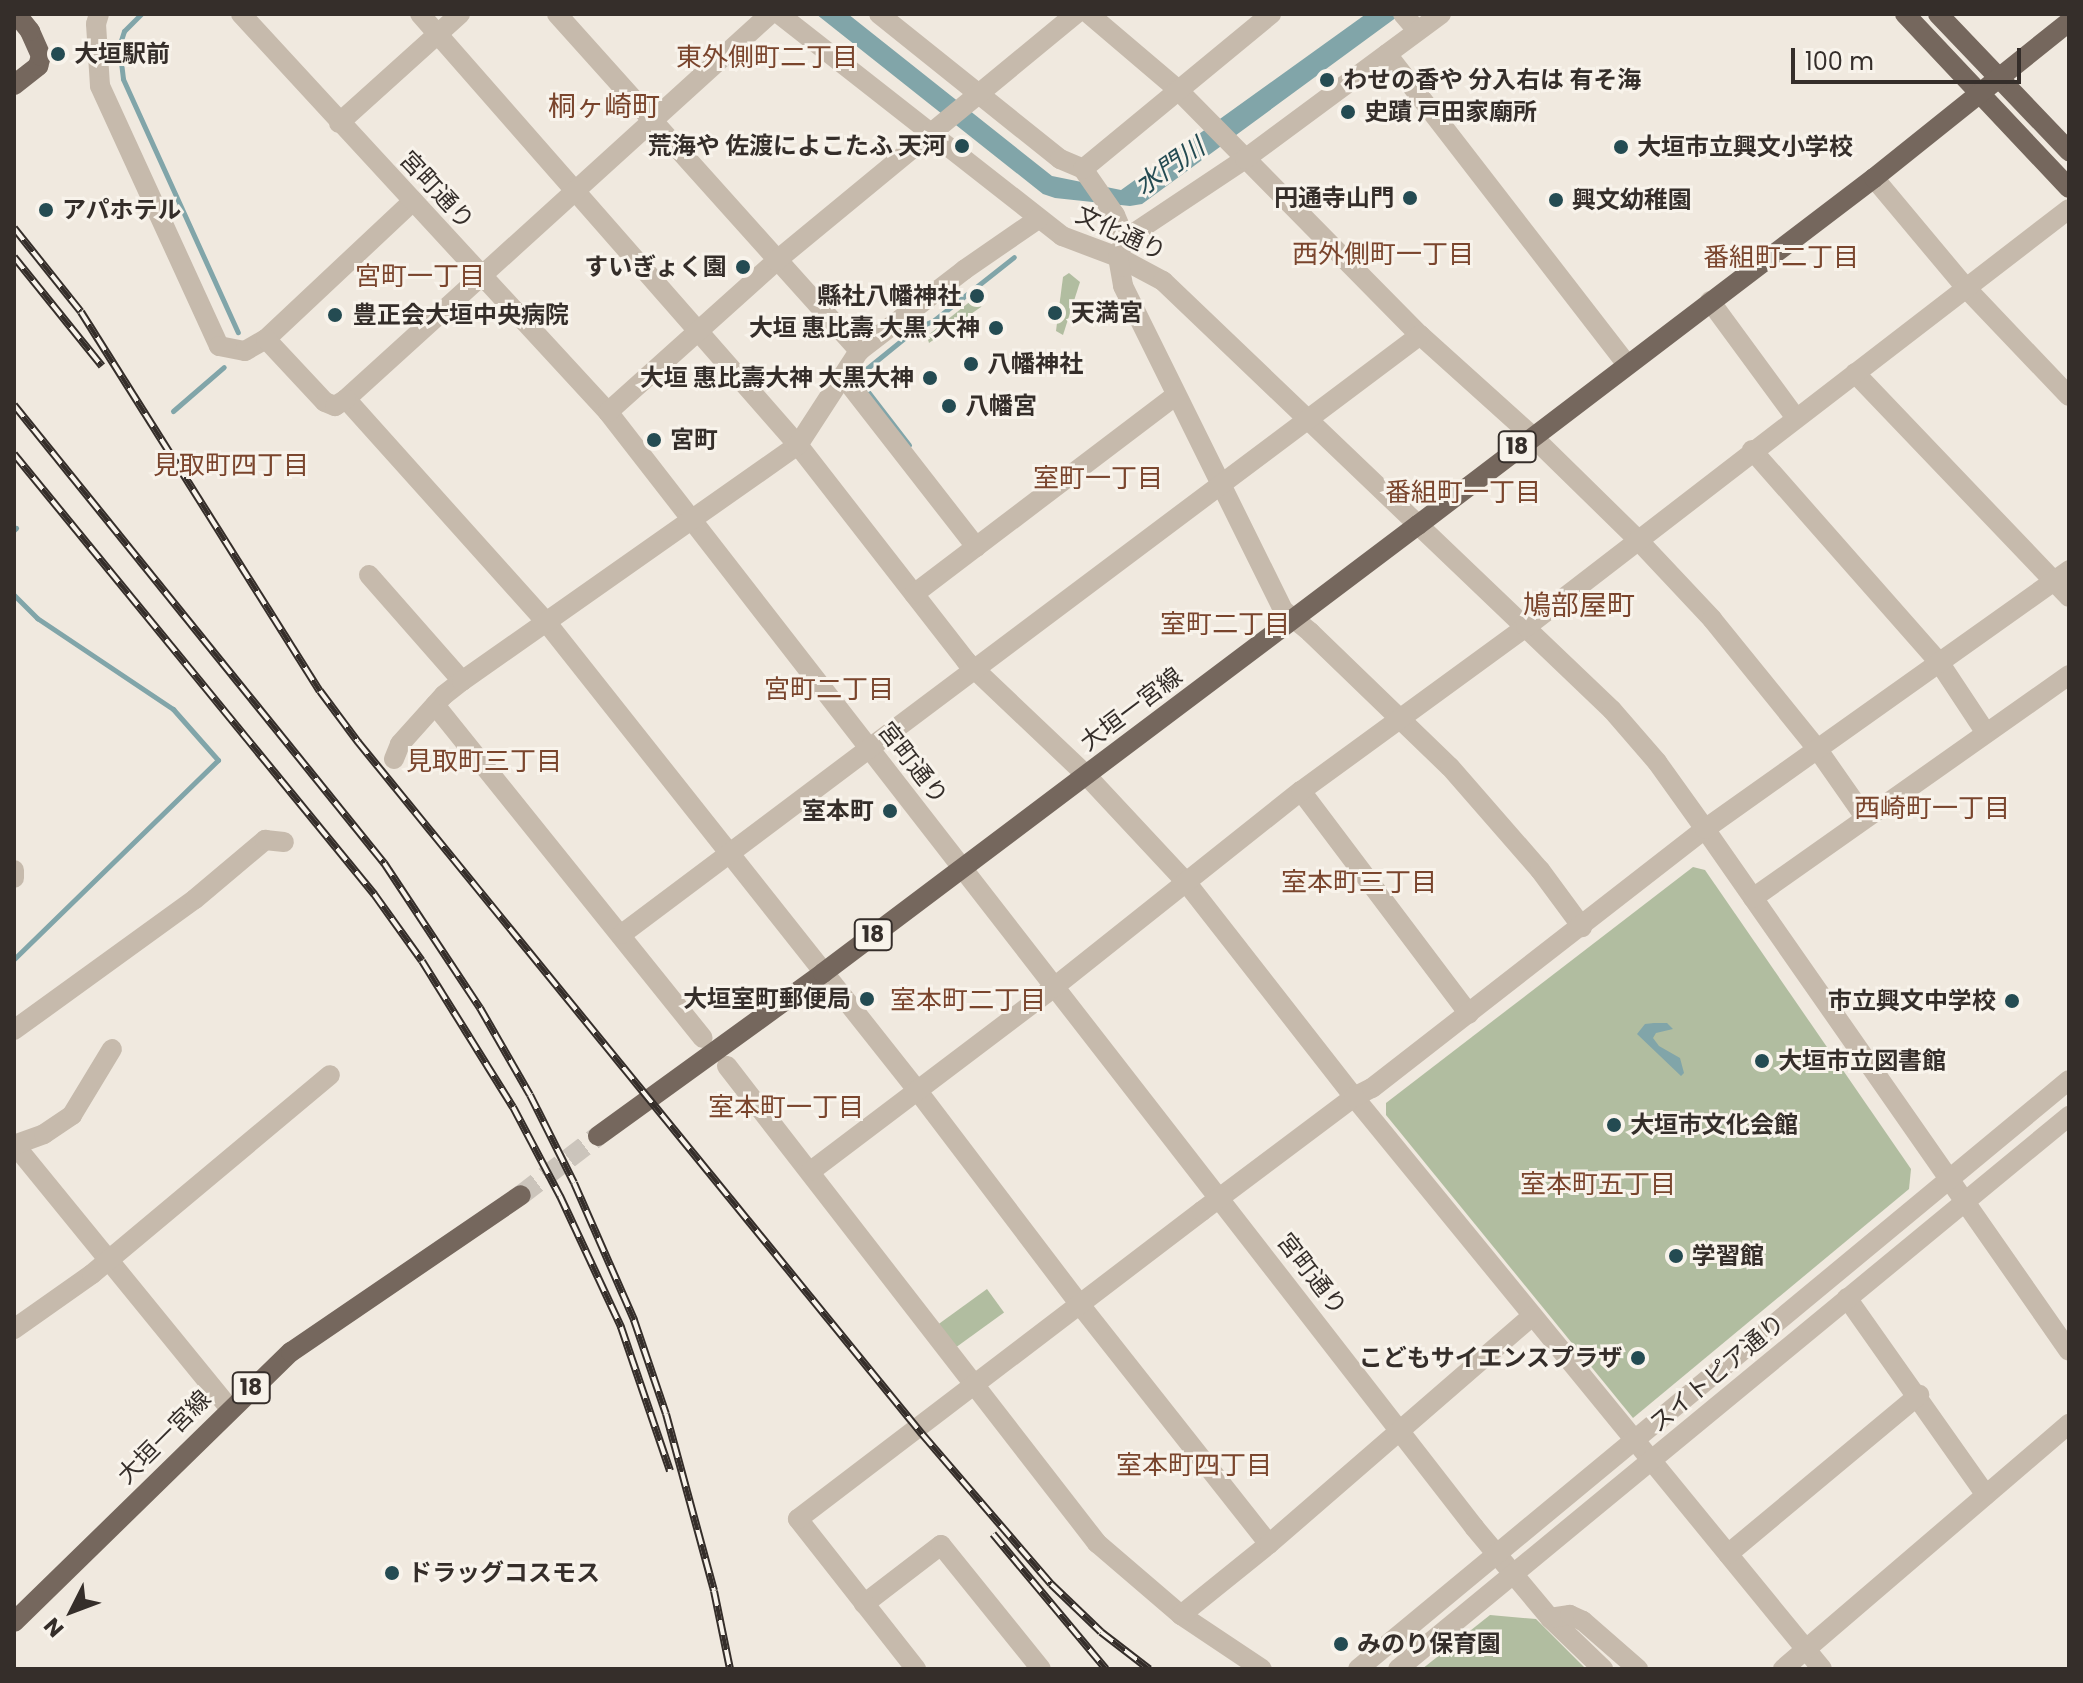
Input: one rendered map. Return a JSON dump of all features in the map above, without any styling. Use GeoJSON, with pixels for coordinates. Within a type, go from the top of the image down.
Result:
{"type":"FeatureCollection","features":[{"type":"Feature","properties":{"kind":"main road"},"geometry":{"type":"LineString","coordinates":[[14,85],[38,66],[41,56],[30,31],[16,14]]}},
{"type":"Feature","properties":{"kind":"main road"},"geometry":{"type":"LineString","coordinates":[[1905,14],[2069,188]]}},
{"type":"Feature","properties":{"kind":"main road"},"geometry":{"type":"LineString","coordinates":[[1938,14],[2069,151]]}},
{"type":"Feature","properties":{"kind":"main road","name":"大垣一宮線"},"geometry":{"type":"LineString","coordinates":[[598,1136],[1087,776],[1874,178],[2069,22]]}},
{"type":"Feature","properties":{"kind":"main road","name":"大垣一宮線"},"geometry":{"type":"LineString","coordinates":[[14,1622],[229,1408],[291,1352],[521,1195]]}},
{"type":"Feature","properties":{"kind":"street"},"geometry":{"type":"LineString","coordinates":[[99,14],[96,24],[100,86],[219,346],[245,351],[266,339],[413,201]]}},
{"type":"Feature","properties":{"kind":"street","name":"宮町通り"},"geometry":{"type":"LineString","coordinates":[[241,14],[608,412],[1511,1573],[1550,1618],[1603,1669]]}},
{"type":"Feature","properties":{"kind":"street"},"geometry":{"type":"LineString","coordinates":[[420,14],[798,445],[975,670],[1087,776],[1186,882],[1354,1097],[1822,1669]]}},
{"type":"Feature","properties":{"kind":"street"},"geometry":{"type":"LineString","coordinates":[[339,123],[460,14]]}},
{"type":"Feature","properties":{"kind":"street"},"geometry":{"type":"LineString","coordinates":[[557,14],[859,351]]}},
{"type":"Feature","properties":{"kind":"street"},"geometry":{"type":"LineString","coordinates":[[266,339],[325,402],[335,406],[346,399],[770,14]]}},
{"type":"Feature","properties":{"kind":"street","name":"文化通り"},"geometry":{"type":"LineString","coordinates":[[779,14],[936,127],[1038,219],[1062,236],[1121,248],[1163,281],[1612,710],[1657,762],[1705,829],[2069,1351]]}},
{"type":"Feature","properties":{"kind":"street"},"geometry":{"type":"LineString","coordinates":[[879,14],[972,97],[1086,174],[1115,215],[1123,286],[1283,610],[1450,767],[1540,870],[1582,927]]}},
{"type":"Feature","properties":{"kind":"street"},"geometry":{"type":"LineString","coordinates":[[608,412],[776,261],[1076,14]]}},
{"type":"Feature","properties":{"kind":"street"},"geometry":{"type":"LineString","coordinates":[[1089,14],[1177,89],[1420,335],[1532,436],[1637,539],[1712,619],[1818,750],[1865,817]]}},
{"type":"Feature","properties":{"kind":"street"},"geometry":{"type":"LineString","coordinates":[[1086,174],[1177,89],[1271,14]]}},
{"type":"Feature","properties":{"kind":"street"},"geometry":{"type":"LineString","coordinates":[[1121,248],[1238,152],[1387,54],[1409,20],[1441,14]]}},
{"type":"Feature","properties":{"kind":"street"},"geometry":{"type":"LineString","coordinates":[[1387,54],[1627,364]]}},
{"type":"Feature","properties":{"kind":"street"},"geometry":{"type":"LineString","coordinates":[[1874,178],[1966,288],[2069,396]]}},
{"type":"Feature","properties":{"kind":"street"},"geometry":{"type":"LineString","coordinates":[[811,1171],[1053,988],[1301,791],[1526,627],[2069,209]]}},
{"type":"Feature","properties":{"kind":"street"},"geometry":{"type":"LineString","coordinates":[[394,759],[400,744],[435,705],[462,681],[798,445],[859,351],[964,270],[1038,219]]}},
{"type":"Feature","properties":{"kind":"street"},"geometry":{"type":"LineString","coordinates":[[1710,301],[1796,418]]}},
{"type":"Feature","properties":{"kind":"street"},"geometry":{"type":"LineString","coordinates":[[622,934],[1420,335]]}},
{"type":"Feature","properties":{"kind":"street"},"geometry":{"type":"LineString","coordinates":[[1855,373],[2062,575],[2069,597]]}},
{"type":"Feature","properties":{"kind":"street"},"geometry":{"type":"LineString","coordinates":[[843,376],[976,547]]}},
{"type":"Feature","properties":{"kind":"street"},"geometry":{"type":"LineString","coordinates":[[914,594],[1175,396]]}},
{"type":"Feature","properties":{"kind":"street"},"geometry":{"type":"LineString","coordinates":[[346,399],[547,623],[917,1090],[1081,1306],[1269,1544]]}},
{"type":"Feature","properties":{"kind":"street"},"geometry":{"type":"LineString","coordinates":[[1752,450],[1939,662],[1986,733]]}},
{"type":"Feature","properties":{"kind":"street"},"geometry":{"type":"LineString","coordinates":[[369,575],[462,681]]}},
{"type":"Feature","properties":{"kind":"street"},"geometry":{"type":"LineString","coordinates":[[916,1669],[798,1519],[1354,1097],[1372,1088],[1705,829],[2062,575]]}},
{"type":"Feature","properties":{"kind":"street"},"geometry":{"type":"LineString","coordinates":[[1753,898],[2069,675]]}},
{"type":"Feature","properties":{"kind":"street"},"geometry":{"type":"LineString","coordinates":[[435,705],[703,1038]]}},
{"type":"Feature","properties":{"kind":"street"},"geometry":{"type":"LineString","coordinates":[[1301,791],[1469,1014]]}},
{"type":"Feature","properties":{"kind":"street"},"geometry":{"type":"LineString","coordinates":[[14,1030],[195,899],[265,840],[284,842]]}},
{"type":"Feature","properties":{"kind":"street"},"geometry":{"type":"LineString","coordinates":[[14,870],[17,873],[14,878]]}},
{"type":"Feature","properties":{"kind":"street"},"geometry":{"type":"LineString","coordinates":[[112,1049],[72,1115],[44,1134],[14,1144],[229,1408]]}},
{"type":"Feature","properties":{"kind":"street"},"geometry":{"type":"LineString","coordinates":[[727,1066],[1097,1543],[1181,1615],[1262,1669]]}},
{"type":"Feature","properties":{"kind":"street"},"geometry":{"type":"LineString","coordinates":[[14,1329],[92,1274],[330,1075]]}},
{"type":"Feature","properties":{"kind":"street"},"geometry":{"type":"LineString","coordinates":[[1358,1669],[1634,1437],[2069,1080]]}},
{"type":"Feature","properties":{"kind":"street","name":"スイトピア通り"},"geometry":{"type":"LineString","coordinates":[[1398,1669],[2069,1116]]}},
{"type":"Feature","properties":{"kind":"street"},"geometry":{"type":"LineString","coordinates":[[1847,1298],[1919,1395],[1986,1495]]}},
{"type":"Feature","properties":{"kind":"street"},"geometry":{"type":"LineString","coordinates":[[1181,1615],[1269,1544],[1532,1316]]}},
{"type":"Feature","properties":{"kind":"street"},"geometry":{"type":"LineString","coordinates":[[1728,1554],[1919,1395]]}},
{"type":"Feature","properties":{"kind":"street"},"geometry":{"type":"LineString","coordinates":[[1783,1669],[2069,1424]]}},
{"type":"Feature","properties":{"kind":"street"},"geometry":{"type":"LineString","coordinates":[[864,1604],[941,1545],[1041,1669]]}},
{"type":"Feature","properties":{"kind":"street"},"geometry":{"type":"LineString","coordinates":[[1550,1618],[1570,1615],[1583,1621],[1638,1669]]}},
{"type":"Feature","properties":{"kind":"green space"},"geometry":{"type":"Polygon","coordinates":[[[1069,273],[1080,282],[1063,335],[1056,331],[1063,277],[1069,273]]]}},
{"type":"Feature","properties":{"kind":"green space"},"geometry":{"type":"Polygon","coordinates":[[[977,296],[983,302],[981,307],[929,343],[927,336],[977,296]]]}},
{"type":"Feature","properties":{"kind":"green space"},"geometry":{"type":"Polygon","coordinates":[[[1693,867],[1705,870],[1911,1169],[1909,1189],[1633,1418],[1386,1115],[1386,1103],[1693,867]]]}},
{"type":"Feature","properties":{"kind":"green space"},"geometry":{"type":"Polygon","coordinates":[[[987,1289],[1004,1312],[955,1348],[938,1325],[987,1289]]]}},
{"type":"Feature","properties":{"kind":"green space"},"geometry":{"type":"Polygon","coordinates":[[[1490,1615],[1536,1619],[1586,1669],[1422,1669],[1490,1615]]]}},
{"type":"Feature","properties":{"kind":"water","name":"水門川"},"geometry":{"type":"Polygon","coordinates":[[[816,14],[848,14],[1052,176],[1121,190],[1366,14],[1401,14],[1142,204],[1130,206],[1043,194],[816,14]]]}},
{"type":"Feature","properties":{"kind":"water"},"geometry":{"type":"Polygon","coordinates":[[[1667,1023],[1673,1029],[1656,1033],[1653,1038],[1659,1046],[1680,1058],[1684,1073],[1681,1076],[1637,1034],[1645,1024],[1667,1023]]]}},
{"type":"Feature","properties":{"kind":"waterway"},"geometry":{"type":"LineString","coordinates":[[141,14],[124,31],[119,46],[123,79],[238,332]]}},
{"type":"Feature","properties":{"kind":"waterway"},"geometry":{"type":"LineString","coordinates":[[909,445],[859,380],[865,370],[918,327],[933,321],[1014,257]]}},
{"type":"Feature","properties":{"kind":"waterway"},"geometry":{"type":"LineString","coordinates":[[173,411],[224,367]]}},
{"type":"Feature","properties":{"kind":"waterway"},"geometry":{"type":"LineString","coordinates":[[14,595],[37,618],[173,709],[218,760],[14,959]]}},
{"type":"Feature","properties":{"kind":"tunnel"},"geometry":{"type":"LineString","coordinates":[[521,1195],[598,1136]]}},
{"type":"Feature","properties":{"kind":"railway"},"geometry":{"type":"LineString","coordinates":[[14,228],[81,312],[320,691],[358,742],[922,1434],[1051,1584],[1101,1632],[1149,1669]]}},
{"type":"Feature","properties":{"kind":"railway"},"geometry":{"type":"LineString","coordinates":[[14,257],[102,366]]}},
{"type":"Feature","properties":{"kind":"railway"},"geometry":{"type":"LineString","coordinates":[[14,405],[384,863],[480,1008],[530,1095],[574,1183],[634,1320],[666,1414],[714,1591],[730,1669]]}},
{"type":"Feature","properties":{"kind":"railway"},"geometry":{"type":"LineString","coordinates":[[14,454],[374,894],[422,961],[513,1107],[560,1196],[621,1327],[670,1471]]}},
{"type":"Feature","properties":{"kind":"railway"},"geometry":{"type":"LineString","coordinates":[[993,1534],[1106,1669]]}},
{"type":"Feature","properties":{"kind":"place","name":"大垣駅前"},"geometry":{"type":"Point","coordinates":[58,54]}},
{"type":"Feature","properties":{"kind":"place","name":"わせの香や 分入右は 有そ海"},"geometry":{"type":"Point","coordinates":[1327,80]}},
{"type":"Feature","properties":{"kind":"place","name":"史蹟 戸田家廟所"},"geometry":{"type":"Point","coordinates":[1348,112]}},
{"type":"Feature","properties":{"kind":"place","name":"荒海や 佐渡によこたふ 天河"},"geometry":{"type":"Point","coordinates":[962,146]}},
{"type":"Feature","properties":{"kind":"place","name":"大垣市立興文小学校"},"geometry":{"type":"Point","coordinates":[1621,147]}},
{"type":"Feature","properties":{"kind":"place","name":"円通寺山門"},"geometry":{"type":"Point","coordinates":[1410,198]}},
{"type":"Feature","properties":{"kind":"place","name":"興文幼稚園"},"geometry":{"type":"Point","coordinates":[1556,200]}},
{"type":"Feature","properties":{"kind":"place","name":"アパホテル"},"geometry":{"type":"Point","coordinates":[46,210]}},
{"type":"Feature","properties":{"kind":"place","name":"すいぎょく園"},"geometry":{"type":"Point","coordinates":[743,267]}},
{"type":"Feature","properties":{"kind":"place","name":"縣社八幡神社"},"geometry":{"type":"Point","coordinates":[977,296]}},
{"type":"Feature","properties":{"kind":"place","name":"天満宮"},"geometry":{"type":"Point","coordinates":[1055,313]}},
{"type":"Feature","properties":{"kind":"place","name":"豊正会大垣中央病院"},"geometry":{"type":"Point","coordinates":[335,315]}},
{"type":"Feature","properties":{"kind":"place","name":"大垣 惠比壽 大黒 大神"},"geometry":{"type":"Point","coordinates":[996,328]}},
{"type":"Feature","properties":{"kind":"place","name":"八幡神社"},"geometry":{"type":"Point","coordinates":[971,364]}},
{"type":"Feature","properties":{"kind":"place","name":"大垣 惠比壽大神 大黒大神"},"geometry":{"type":"Point","coordinates":[930,378]}},
{"type":"Feature","properties":{"kind":"place","name":"八幡宮"},"geometry":{"type":"Point","coordinates":[949,406]}},
{"type":"Feature","properties":{"kind":"place","name":"宮町"},"geometry":{"type":"Point","coordinates":[654,440]}},
{"type":"Feature","properties":{"kind":"place","name":"室本町"},"geometry":{"type":"Point","coordinates":[890,811]}},
{"type":"Feature","properties":{"kind":"place","name":"大垣室町郵便局"},"geometry":{"type":"Point","coordinates":[867,999]}},
{"type":"Feature","properties":{"kind":"place","name":"市立興文中学校"},"geometry":{"type":"Point","coordinates":[2012,1001]}},
{"type":"Feature","properties":{"kind":"place","name":"大垣市立図書館"},"geometry":{"type":"Point","coordinates":[1762,1061]}},
{"type":"Feature","properties":{"kind":"place","name":"大垣市文化会館"},"geometry":{"type":"Point","coordinates":[1614,1125]}},
{"type":"Feature","properties":{"kind":"place","name":"学習館"},"geometry":{"type":"Point","coordinates":[1676,1256]}},
{"type":"Feature","properties":{"kind":"place","name":"こどもサイエンスプラザ"},"geometry":{"type":"Point","coordinates":[1638,1358]}},
{"type":"Feature","properties":{"kind":"place","name":"ドラッグコスモス"},"geometry":{"type":"Point","coordinates":[392,1573]}},
{"type":"Feature","properties":{"kind":"place","name":"みのり保育園"},"geometry":{"type":"Point","coordinates":[1341,1644]}},
{"type":"Feature","properties":{"kind":"district","name":"東外側町二丁目"},"geometry":{"type":"Point","coordinates":[767,58]}},
{"type":"Feature","properties":{"kind":"district","name":"桐ヶ崎町"},"geometry":{"type":"Point","coordinates":[604,107]}},
{"type":"Feature","properties":{"kind":"district","name":"西外側町一丁目"},"geometry":{"type":"Point","coordinates":[1383,255]}},
{"type":"Feature","properties":{"kind":"district","name":"番組町二丁目"},"geometry":{"type":"Point","coordinates":[1781,258]}},
{"type":"Feature","properties":{"kind":"district","name":"宮町一丁目"},"geometry":{"type":"Point","coordinates":[420,277]}},
{"type":"Feature","properties":{"kind":"district","name":"見取町四丁目"},"geometry":{"type":"Point","coordinates":[231,466]}},
{"type":"Feature","properties":{"kind":"district","name":"室町一丁目"},"geometry":{"type":"Point","coordinates":[1098,479]}},
{"type":"Feature","properties":{"kind":"district","name":"番組町一丁目"},"geometry":{"type":"Point","coordinates":[1463,493]}},
{"type":"Feature","properties":{"kind":"district","name":"鳩部屋町"},"geometry":{"type":"Point","coordinates":[1579,606]}},
{"type":"Feature","properties":{"kind":"district","name":"室町二丁目"},"geometry":{"type":"Point","coordinates":[1225,625]}},
{"type":"Feature","properties":{"kind":"district","name":"宮町二丁目"},"geometry":{"type":"Point","coordinates":[829,690]}},
{"type":"Feature","properties":{"kind":"district","name":"見取町三丁目"},"geometry":{"type":"Point","coordinates":[484,762]}},
{"type":"Feature","properties":{"kind":"district","name":"西崎町一丁目"},"geometry":{"type":"Point","coordinates":[1932,809]}},
{"type":"Feature","properties":{"kind":"district","name":"室本町三丁目"},"geometry":{"type":"Point","coordinates":[1359,883]}},
{"type":"Feature","properties":{"kind":"district","name":"室本町二丁目"},"geometry":{"type":"Point","coordinates":[968,1001]}},
{"type":"Feature","properties":{"kind":"district","name":"室本町一丁目"},"geometry":{"type":"Point","coordinates":[786,1108]}},
{"type":"Feature","properties":{"kind":"district","name":"室本町五丁目"},"geometry":{"type":"Point","coordinates":[1598,1185]}},
{"type":"Feature","properties":{"kind":"district","name":"室本町四丁目"},"geometry":{"type":"Point","coordinates":[1194,1466]}}]}
